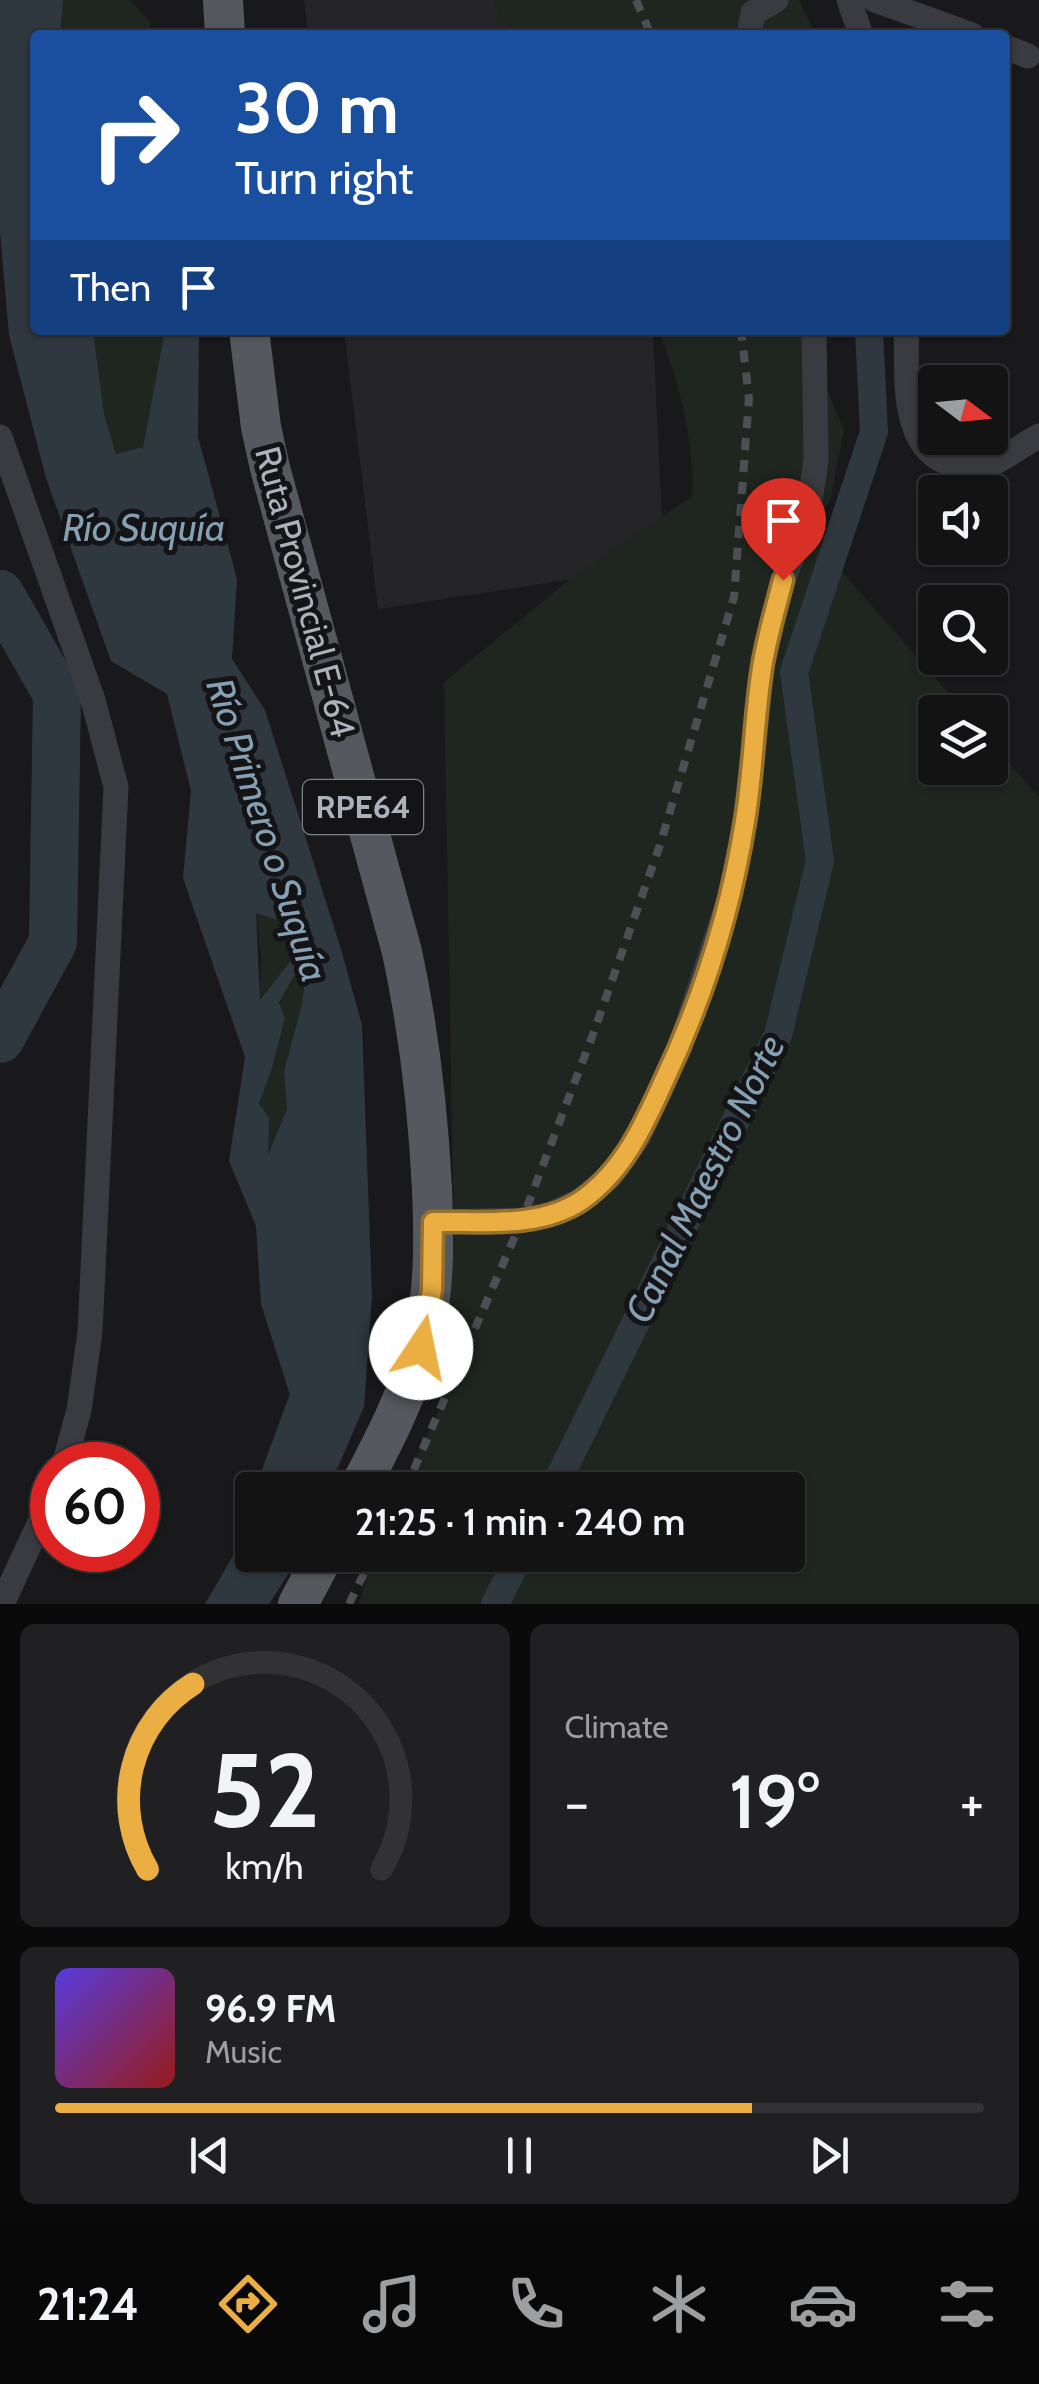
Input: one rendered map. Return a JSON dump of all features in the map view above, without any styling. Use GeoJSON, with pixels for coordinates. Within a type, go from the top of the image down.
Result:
{"type":"FeatureCollection","features":[{"type":"Feature","properties":{"kind":"main road"},"geometry":{"type":"LineString","coordinates":[[222,0],[225,30]]}},
{"type":"Feature","properties":{"kind":"main road","name":"Ruta Provincial E-64"},"geometry":{"type":"LineString","coordinates":[[250,335],[270,468],[402,952],[414,1005],[428,1116],[432,1290],[421,1348],[401,1402],[367,1472]]}},
{"type":"Feature","properties":{"kind":"main road"},"geometry":{"type":"LineString","coordinates":[[298,1604],[315,1572]]}},
{"type":"Feature","properties":{"kind":"street"},"geometry":{"type":"LineString","coordinates":[[749,30],[753,13],[776,0]]}},
{"type":"Feature","properties":{"kind":"street"},"geometry":{"type":"LineString","coordinates":[[850,0],[859,30]]}},
{"type":"Feature","properties":{"kind":"street"},"geometry":{"type":"LineString","coordinates":[[874,0],[958,30]]}},
{"type":"Feature","properties":{"kind":"street"},"geometry":{"type":"LineString","coordinates":[[433,1222],[522,1220],[580,1202],[611,1176],[639,1136],[680,1047],[729,900],[745,822],[763,662],[783,580],[808,516],[816,460],[814,335]]}},
{"type":"Feature","properties":{"kind":"street"},"geometry":{"type":"LineString","coordinates":[[906,335],[910,418],[931,454],[964,468],[983,468],[1039,436]]}},
{"type":"Feature","properties":{"kind":"street"},"geometry":{"type":"LineString","coordinates":[[0,436],[93,700],[116,788],[90,1332],[70,1442]]}},
{"type":"Feature","properties":{"kind":"street"},"geometry":{"type":"LineString","coordinates":[[2,1604],[30,1544]]}},
{"type":"Feature","properties":{"kind":"shaded area"},"geometry":{"type":"Polygon","coordinates":[[[63,0],[130,0],[151,23],[149,30],[60,30],[63,0]]]}},
{"type":"Feature","properties":{"kind":"shaded area"},"geometry":{"type":"Polygon","coordinates":[[[304,0],[540,0],[552,30],[307,30],[304,0]]]}},
{"type":"Feature","properties":{"kind":"shaded area"},"geometry":{"type":"Polygon","coordinates":[[[493,0],[799,0],[814,30],[511,30],[493,0]]]}},
{"type":"Feature","properties":{"kind":"shaded area"},"geometry":{"type":"Polygon","coordinates":[[[94,335],[164,335],[143,447],[116,454],[104,414],[94,335]]]}},
{"type":"Feature","properties":{"kind":"shaded area"},"geometry":{"type":"Polygon","coordinates":[[[345,335],[653,335],[664,565],[378,609],[345,335]]]}},
{"type":"Feature","properties":{"kind":"shaded area"},"geometry":{"type":"Polygon","coordinates":[[[660,335],[804,335],[844,430],[830,501],[808,533],[918,658],[918,675],[933,675],[950,695],[918,695],[918,785],[1008,785],[1008,762],[1039,797],[1039,1604],[359,1604],[368,1572],[805,1572],[805,1472],[409,1472],[441,1407],[454,1238],[444,682],[570,579],[692,496],[684,412],[660,335]]]}},
{"type":"Feature","properties":{"kind":"shaded area"},"geometry":{"type":"Polygon","coordinates":[[[256,912],[284,922],[292,959],[259,1001],[261,957],[256,912]]]}},
{"type":"Feature","properties":{"kind":"shaded area"},"geometry":{"type":"Polygon","coordinates":[[[293,976],[305,979],[284,1071],[287,1109],[267,1158],[259,1104],[271,1071],[279,1004],[293,976]]]}},
{"type":"Feature","properties":{"kind":"water","name":"Río Suquía"},"geometry":{"type":"Polygon","coordinates":[[[0,0],[63,0],[60,30],[30,30],[30,335],[94,335],[104,414],[116,454],[143,447],[164,335],[199,335],[198,437],[237,579],[232,659],[265,710],[362,1025],[372,1296],[364,1407],[336,1472],[288,1472],[298,1457],[289,1392],[261,1304],[256,1226],[229,1161],[245,1057],[183,878],[191,791],[167,694],[111,661],[46,478],[9,335],[0,231],[0,0]],[[256,913],[260,1000],[292,959],[284,922],[256,913]],[[294,976],[279,1003],[285,1018],[259,1104],[269,1118],[268,1155],[287,1109],[284,1071],[305,979],[294,976]]]}},
{"type":"Feature","properties":{"kind":"water"},"geometry":{"type":"Polygon","coordinates":[[[235,1552],[235,1572],[289,1572],[269,1604],[205,1604],[235,1552]]]}},
{"type":"Feature","properties":{"kind":"waterway","name":"Canal Maestro Norte"},"geometry":{"type":"LineString","coordinates":[[562,1472],[778,1035],[820,861],[794,672],[874,432],[869,335]]}},
{"type":"Feature","properties":{"kind":"waterway"},"geometry":{"type":"LineString","coordinates":[[0,594],[57,694],[53,942],[0,1039]]}},
{"type":"Feature","properties":{"kind":"waterway","name":"Río Primero o Suquía"},"geometry":{"type":"LineString","coordinates":[[287,1472],[318,1387]]}},
{"type":"Feature","properties":{"kind":"waterway","name":"Canal Maestro Norte"},"geometry":{"type":"LineString","coordinates":[[495,1604],[511,1572]]}},
{"type":"Feature","properties":{"kind":"railway"},"geometry":{"type":"LineString","coordinates":[[636,0],[649,30]]}},
{"type":"Feature","properties":{"kind":"railway"},"geometry":{"type":"LineString","coordinates":[[413,1472],[522,1220],[592,1037],[660,845],[734,597],[749,398],[742,335]]}},
{"type":"Feature","properties":{"kind":"railway"},"geometry":{"type":"LineString","coordinates":[[349,1604],[365,1572]]}},
{"type":"Feature","properties":{"kind":"route"},"geometry":{"type":"LineString","coordinates":[[421,1348],[432,1290],[433,1222],[522,1220],[580,1202],[611,1176],[639,1136],[680,1047],[729,900],[745,822],[763,662],[783,580]]}}]}
